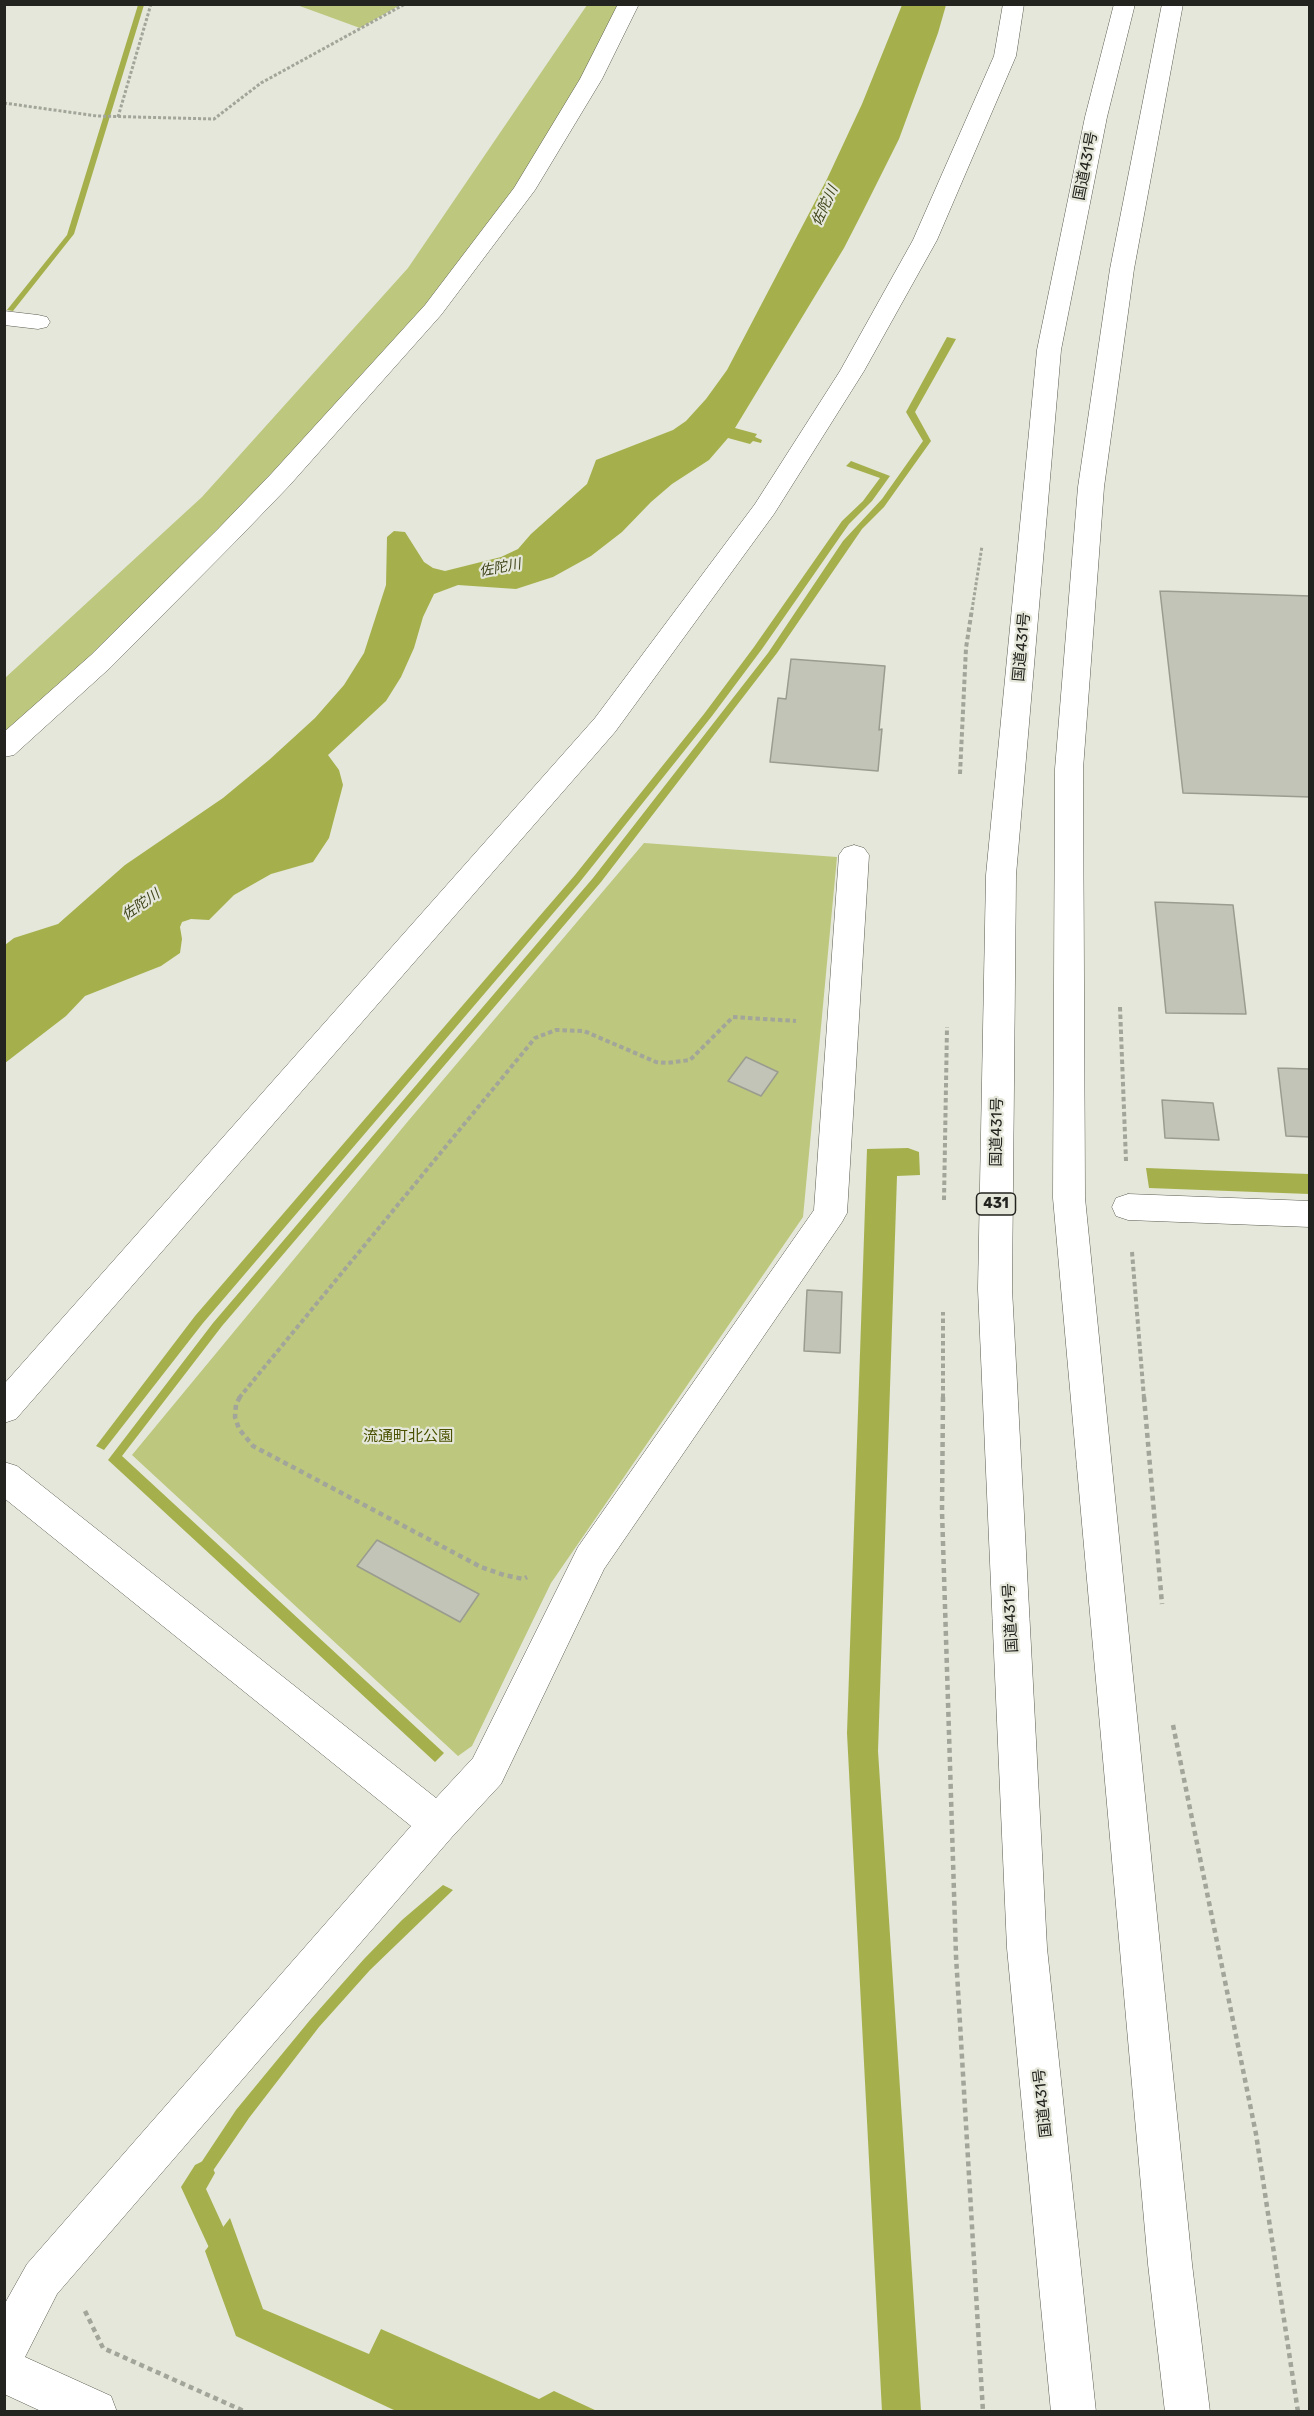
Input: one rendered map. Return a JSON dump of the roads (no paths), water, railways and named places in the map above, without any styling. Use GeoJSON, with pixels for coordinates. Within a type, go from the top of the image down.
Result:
{"type":"FeatureCollection","features":[{"type":"Feature","properties":{"kind":"main road"},"geometry":{"type":"LineString","coordinates":[[4,748],[101,661],[235,528],[433,310],[524,190],[591,79],[629,4]]}},
{"type":"Feature","properties":{"kind":"main road"},"geometry":{"type":"LineString","coordinates":[[4,1409],[605,725],[765,508],[852,371],[925,240],[1005,56],[1014,4]]}},
{"type":"Feature","properties":{"kind":"main road","name":"国道431号"},"geometry":{"type":"LineString","coordinates":[[1074,2412],[1027,1948],[995,1289],[1001,875],[1049,350],[1096,117],[1125,4]]}},
{"type":"Feature","properties":{"kind":"main road"},"geometry":{"type":"LineString","coordinates":[[1173,4],[1122,270],[1091,487],[1069,769],[1069,1198],[1170,2264],[1188,2412]]}},
{"type":"Feature","properties":{"kind":"main road"},"geometry":{"type":"LineString","coordinates":[[4,318],[38,322]]}},
{"type":"Feature","properties":{"kind":"main road"},"geometry":{"type":"LineString","coordinates":[[4,2351],[42,2279],[438,1824],[487,1771],[591,1558],[830,1213],[854,855]]}},
{"type":"Feature","properties":{"kind":"main road"},"geometry":{"type":"LineString","coordinates":[[1128,1208],[1310,1214]]}},
{"type":"Feature","properties":{"kind":"main road"},"geometry":{"type":"LineString","coordinates":[[4,1477],[438,1824]]}},
{"type":"Feature","properties":{"kind":"main road"},"geometry":{"type":"LineString","coordinates":[[4,2371],[95,2412]]}},
{"type":"Feature","properties":{"kind":"water"},"geometry":{"type":"Polygon","coordinates":[[[138,5],[144,5],[74,234],[13,311],[7,310],[67,235],[138,5]]]}},
{"type":"Feature","properties":{"kind":"water","name":"佐陀川"},"geometry":{"type":"Polygon","coordinates":[[[902,5],[946,5],[899,139],[844,248],[735,428],[757,434],[755,437],[762,440],[761,443],[753,441],[750,444],[728,438],[709,460],[672,484],[622,532],[591,556],[553,577],[516,589],[458,585],[434,594],[401,677],[386,701],[328,755],[339,770],[343,785],[329,838],[313,862],[271,874],[234,895],[209,920],[191,919],[182,922],[180,953],[161,966],[85,996],[66,1016],[5,1063],[5,945],[14,938],[58,924],[125,865],[223,798],[315,718],[344,685],[364,653],[386,585],[387,537],[394,531],[405,532],[424,562],[433,568],[445,571],[501,557],[518,549],[531,534],[587,484],[596,460],[673,430],[686,421],[706,399],[727,370],[827,179],[862,104],[902,5]]]}},
{"type":"Feature","properties":{"kind":"water"},"geometry":{"type":"Polygon","coordinates":[[[947,337],[956,339],[915,412],[931,441],[884,507],[862,529],[777,653],[601,882],[222,1326],[122,1456],[444,1753],[435,1762],[108,1460],[213,1323],[593,878],[768,653],[843,541],[882,499],[923,441],[906,412],[947,337]]]}},
{"type":"Feature","properties":{"kind":"water"},"geometry":{"type":"Polygon","coordinates":[[[851,461],[890,476],[872,501],[849,524],[712,716],[579,883],[203,1323],[104,1450],[96,1446],[195,1316],[575,875],[704,714],[842,521],[863,501],[880,478],[846,466],[851,461]]]}},
{"type":"Feature","properties":{"kind":"water"},"geometry":{"type":"Polygon","coordinates":[[[908,1148],[919,1152],[920,1175],[897,1176],[878,1751],[921,2411],[882,2412],[847,1733],[867,1149],[908,1148]]]}},
{"type":"Feature","properties":{"kind":"water"},"geometry":{"type":"Polygon","coordinates":[[[1146,1168],[1309,1174],[1309,1194],[1149,1188],[1146,1168]]]}},
{"type":"Feature","properties":{"kind":"water"},"geometry":{"type":"Polygon","coordinates":[[[443,1885],[453,1890],[370,1970],[319,2027],[249,2118],[195,2197],[183,2190],[236,2110],[310,2020],[402,1920],[443,1885]]]}},
{"type":"Feature","properties":{"kind":"water"},"geometry":{"type":"Polygon","coordinates":[[[230,2218],[263,2309],[369,2354],[381,2329],[539,2399],[554,2391],[597,2411],[396,2411],[236,2336],[205,2251],[230,2218]]]}},
{"type":"Feature","properties":{"kind":"waterway"},"geometry":{"type":"LineString","coordinates":[[203,2173],[193,2187],[226,2259]]}},
{"type":"Feature","properties":{"kind":"park label","name":"流通町北公園"},"geometry":{"type":"Point","coordinates":[408,1437]}}]}
